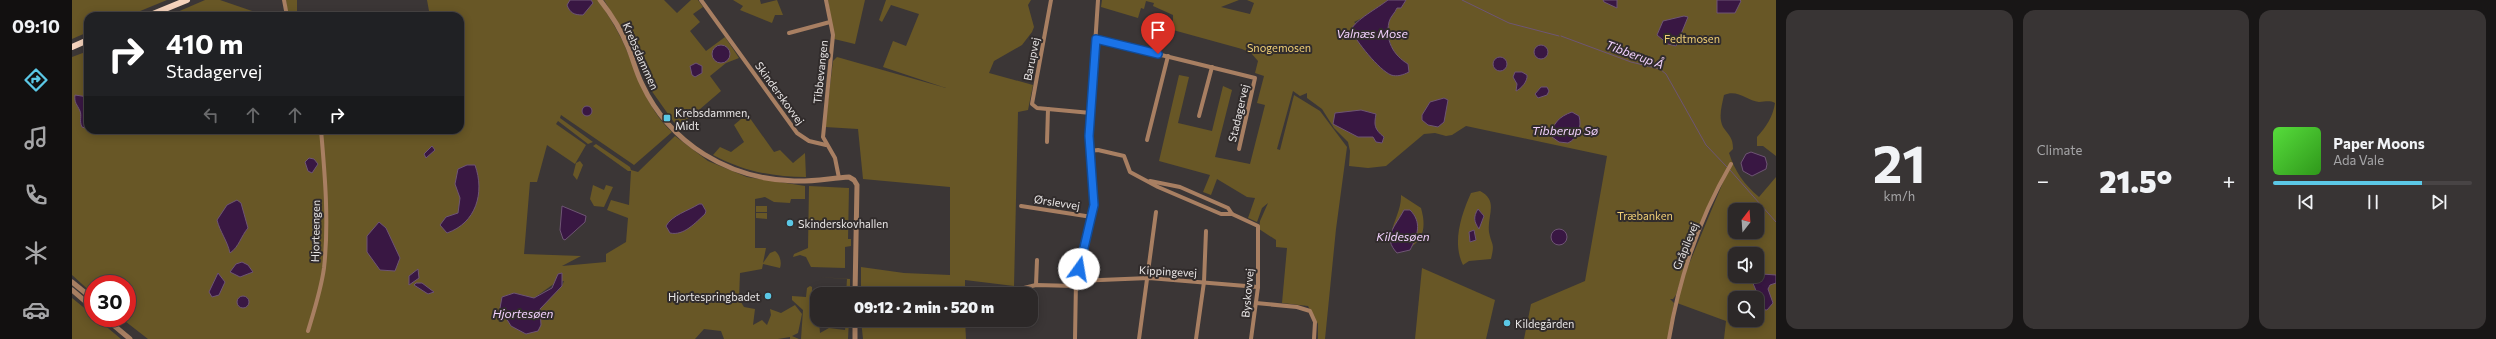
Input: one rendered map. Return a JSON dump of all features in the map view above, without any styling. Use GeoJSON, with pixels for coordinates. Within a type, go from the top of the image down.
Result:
{"type":"FeatureCollection","features":[{"type":"Feature","properties":{"kind":"main road"},"geometry":{"type":"LineString","coordinates":[[158,12],[187,0]]}},
{"type":"Feature","properties":{"kind":"main road"},"geometry":{"type":"LineString","coordinates":[[72,47],[84,42]]}},
{"type":"Feature","properties":{"kind":"street"},"geometry":{"type":"LineString","coordinates":[[284,0],[286,12]]}},
{"type":"Feature","properties":{"kind":"street","name":"Krebsdammen"},"geometry":{"type":"LineString","coordinates":[[600,0],[628,47],[641,83],[652,104],[676,132],[695,149],[725,166],[765,178],[796,181],[839,178]]}},
{"type":"Feature","properties":{"kind":"street","name":"Skinderskovvej"},"geometry":{"type":"LineString","coordinates":[[701,0],[796,133],[809,141],[826,145]]}},
{"type":"Feature","properties":{"kind":"street","name":"Tibbevangen"},"geometry":{"type":"LineString","coordinates":[[826,0],[830,22],[832,55],[822,128],[826,145]]}},
{"type":"Feature","properties":{"kind":"street","name":"Barupvej"},"geometry":{"type":"LineString","coordinates":[[1051,0],[1032,104],[1036,108],[1090,113]]}},
{"type":"Feature","properties":{"kind":"street"},"geometry":{"type":"LineString","coordinates":[[1075,339],[1076,284],[1092,217],[1094,196],[1090,151],[1090,113],[1098,0]]}},
{"type":"Feature","properties":{"kind":"street"},"geometry":{"type":"LineString","coordinates":[[789,33],[830,22]]}},
{"type":"Feature","properties":{"kind":"street","name":"Stadagervej"},"geometry":{"type":"LineString","coordinates":[[1096,39],[1255,78],[1238,149]]}},
{"type":"Feature","properties":{"kind":"street"},"geometry":{"type":"LineString","coordinates":[[1147,140],[1168,56]]}},
{"type":"Feature","properties":{"kind":"street"},"geometry":{"type":"LineString","coordinates":[[1199,116],[1212,67]]}},
{"type":"Feature","properties":{"kind":"street"},"geometry":{"type":"LineString","coordinates":[[1047,142],[1048,109]]}},
{"type":"Feature","properties":{"kind":"street","name":"Hjorteengen"},"geometry":{"type":"LineString","coordinates":[[308,331],[321,284],[325,251],[325,195],[321,134]]}},
{"type":"Feature","properties":{"kind":"street"},"geometry":{"type":"LineString","coordinates":[[826,145],[835,158],[839,178],[852,178],[857,185],[855,287]]}},
{"type":"Feature","properties":{"kind":"street"},"geometry":{"type":"LineString","coordinates":[[1090,151],[1098,150],[1124,156],[1130,172],[1221,214],[1232,214]]}},
{"type":"Feature","properties":{"kind":"street","name":"Gråpilevej"},"geometry":{"type":"LineString","coordinates":[[1669,339],[1683,275],[1693,247],[1731,164]]}},
{"type":"Feature","properties":{"kind":"street"},"geometry":{"type":"LineString","coordinates":[[1150,181],[1180,187],[1228,208],[1232,214]]}},
{"type":"Feature","properties":{"kind":"street","name":"Ørslevvej"},"geometry":{"type":"LineString","coordinates":[[1020,206],[1092,217]]}},
{"type":"Feature","properties":{"kind":"street"},"geometry":{"type":"LineString","coordinates":[[1139,339],[1149,278],[1156,212]]}},
{"type":"Feature","properties":{"kind":"street","name":"Byskovvej"},"geometry":{"type":"LineString","coordinates":[[1232,214],[1258,226],[1260,248],[1258,287],[1251,339]]}},
{"type":"Feature","properties":{"kind":"street"},"geometry":{"type":"LineString","coordinates":[[1196,339],[1204,282],[1206,231]]}},
{"type":"Feature","properties":{"kind":"street"},"geometry":{"type":"LineString","coordinates":[[1036,286],[1037,260]]}},
{"type":"Feature","properties":{"kind":"street","name":"Kippingevej"},"geometry":{"type":"LineString","coordinates":[[1033,287],[1149,278],[1258,287]]}},
{"type":"Feature","properties":{"kind":"street"},"geometry":{"type":"LineString","coordinates":[[72,282],[84,292]]}},
{"type":"Feature","properties":{"kind":"street"},"geometry":{"type":"LineString","coordinates":[[72,290],[84,300]]}},
{"type":"Feature","properties":{"kind":"street"},"geometry":{"type":"LineString","coordinates":[[1256,303],[1297,306],[1310,311],[1315,322],[1314,339]]}},
{"type":"Feature","properties":{"kind":"street"},"geometry":{"type":"LineString","coordinates":[[115,327],[130,339]]}},
{"type":"Feature","properties":{"kind":"street"},"geometry":{"type":"LineString","coordinates":[[117,327],[121,332]]}},
{"type":"Feature","properties":{"kind":"street"},"geometry":{"type":"LineString","coordinates":[[854,339],[855,327]]}},
{"type":"Feature","properties":{"kind":"green space"},"geometry":{"type":"Polygon","coordinates":[[[72,0],[167,0],[138,12],[84,12],[84,34],[72,39],[72,0]]]}},
{"type":"Feature","properties":{"kind":"green space"},"geometry":{"type":"Polygon","coordinates":[[[205,0],[220,0],[255,12],[177,12],[205,0]]]}},
{"type":"Feature","properties":{"kind":"green space"},"geometry":{"type":"Polygon","coordinates":[[[286,0],[297,0],[297,12],[288,12],[286,0]]]}},
{"type":"Feature","properties":{"kind":"green space"},"geometry":{"type":"Polygon","coordinates":[[[427,0],[598,0],[622,40],[648,100],[655,112],[672,132],[634,165],[561,115],[560,118],[593,142],[588,144],[558,121],[556,124],[586,145],[575,164],[547,145],[537,182],[530,182],[524,254],[581,256],[562,266],[606,262],[606,254],[626,242],[628,218],[607,210],[611,200],[629,205],[631,171],[628,171],[593,146],[596,144],[630,167],[631,170],[638,172],[675,136],[708,161],[747,177],[805,186],[805,199],[791,199],[790,203],[774,202],[765,197],[755,199],[755,248],[766,248],[763,263],[770,253],[775,251],[781,261],[781,266],[780,268],[763,264],[762,269],[740,273],[739,299],[744,307],[755,309],[753,325],[762,320],[767,325],[771,315],[770,309],[781,313],[795,305],[802,314],[798,333],[792,336],[799,339],[790,339],[790,337],[778,339],[724,339],[721,331],[704,329],[695,339],[148,339],[133,327],[136,327],[136,275],[84,275],[84,286],[72,275],[72,57],[84,52],[84,134],[464,134],[464,12],[427,12],[429,11],[427,0]],[[564,281],[555,283],[534,298],[514,293],[500,308],[511,326],[526,334],[541,320],[541,308],[557,291],[564,281]]]}},
{"type":"Feature","properties":{"kind":"green space"},"geometry":{"type":"Polygon","coordinates":[[[604,0],[664,0],[677,13],[691,0],[698,0],[703,7],[693,14],[700,22],[690,31],[706,51],[725,37],[739,58],[726,63],[710,76],[721,91],[678,128],[651,90],[628,40],[604,0]]]}},
{"type":"Feature","properties":{"kind":"green space"},"geometry":{"type":"Polygon","coordinates":[[[733,0],[760,0],[761,4],[777,0],[783,15],[775,15],[772,23],[740,10],[743,6],[733,0]]]}},
{"type":"Feature","properties":{"kind":"green space"},"geometry":{"type":"Polygon","coordinates":[[[828,0],[865,0],[855,44],[834,39],[828,0]]]}},
{"type":"Feature","properties":{"kind":"green space"},"geometry":{"type":"Polygon","coordinates":[[[886,0],[1031,0],[1028,5],[1034,27],[1032,32],[1022,45],[994,61],[989,73],[1033,85],[1028,110],[1018,112],[1014,286],[965,280],[965,287],[861,287],[861,267],[904,273],[950,275],[950,187],[863,179],[858,129],[825,127],[833,61],[837,57],[946,88],[883,67],[893,41],[906,46],[919,14],[891,5],[882,22],[879,20],[886,0]]]}},
{"type":"Feature","properties":{"kind":"green space"},"geometry":{"type":"Polygon","coordinates":[[[1102,0],[1239,0],[1221,7],[1250,14],[1254,3],[1247,0],[1388,0],[1370,14],[1354,22],[1396,57],[1389,39],[1388,28],[1390,19],[1395,11],[1397,8],[1401,8],[1406,0],[1776,0],[1776,156],[1763,146],[1757,146],[1757,137],[1769,122],[1775,103],[1769,101],[1759,102],[1734,93],[1724,95],[1721,115],[1723,127],[1732,142],[1733,149],[1729,153],[1731,160],[1737,172],[1749,187],[1759,197],[1776,177],[1776,339],[1724,339],[1726,321],[1677,303],[1682,281],[1726,175],[1695,237],[1688,237],[1685,245],[1690,250],[1676,295],[1673,299],[1670,299],[1674,303],[1668,339],[1524,339],[1531,304],[1585,281],[1607,156],[1466,126],[1452,135],[1446,136],[1435,133],[1424,134],[1386,166],[1368,168],[1349,166],[1350,151],[1348,142],[1334,128],[1322,109],[1307,98],[1307,93],[1300,96],[1293,91],[1277,149],[1280,150],[1294,95],[1320,111],[1347,147],[1336,229],[1325,339],[1318,339],[1318,324],[1308,306],[1282,303],[1287,248],[1276,247],[1276,240],[1259,229],[1260,221],[1268,203],[1262,208],[1257,222],[1248,218],[1255,198],[1247,197],[1217,179],[1211,195],[1203,192],[1210,175],[1159,161],[1179,75],[1189,77],[1178,123],[1212,131],[1223,86],[1232,90],[1215,157],[1250,164],[1265,105],[1257,103],[1264,76],[1255,73],[1258,61],[1251,53],[1242,49],[1173,30],[1173,15],[1153,6],[1154,3],[1146,1],[1144,9],[1141,8],[1138,18],[1101,7],[1102,0]],[[1361,110],[1376,142],[1375,128],[1361,110]]]}},
{"type":"Feature","properties":{"kind":"green space"},"geometry":{"type":"Polygon","coordinates":[[[747,114],[774,152],[780,150],[793,163],[805,153],[806,177],[781,176],[758,172],[724,161],[713,155],[720,147],[731,152],[744,142],[734,125],[747,114]]]}},
{"type":"Feature","properties":{"kind":"green space"},"geometry":{"type":"Polygon","coordinates":[[[580,161],[583,165],[577,180],[573,175],[576,163],[580,161]]]}},
{"type":"Feature","properties":{"kind":"green space"},"geometry":{"type":"Polygon","coordinates":[[[593,185],[604,190],[606,185],[613,187],[604,207],[594,206],[590,199],[593,185]]]}},
{"type":"Feature","properties":{"kind":"green space"},"geometry":{"type":"Polygon","coordinates":[[[809,186],[849,188],[848,239],[851,239],[851,246],[845,247],[845,268],[811,267],[806,257],[800,255],[793,257],[794,254],[808,248],[809,186]]]}},
{"type":"Feature","properties":{"kind":"green space"},"geometry":{"type":"Polygon","coordinates":[[[1480,191],[1486,195],[1491,204],[1489,232],[1493,247],[1491,259],[1469,261],[1463,265],[1458,248],[1461,220],[1471,193],[1480,191]]]}},
{"type":"Feature","properties":{"kind":"green space","name":"Kildesøen"},"geometry":{"type":"Polygon","coordinates":[[[1401,195],[1421,208],[1424,224],[1421,237],[1417,242],[1405,250],[1397,253],[1393,246],[1391,233],[1399,211],[1401,195]]]}},
{"type":"Feature","properties":{"kind":"green space"},"geometry":{"type":"Polygon","coordinates":[[[756,206],[767,206],[767,212],[756,212],[756,206]]]}},
{"type":"Feature","properties":{"kind":"green space"},"geometry":{"type":"Polygon","coordinates":[[[756,213],[767,213],[767,219],[756,218],[756,213]]]}},
{"type":"Feature","properties":{"kind":"green space"},"geometry":{"type":"Polygon","coordinates":[[[1422,268],[1495,300],[1486,339],[1415,339],[1422,268]]]}},
{"type":"Feature","properties":{"kind":"green space"},"geometry":{"type":"Polygon","coordinates":[[[818,277],[850,279],[850,287],[846,287],[847,279],[818,277]]]}},
{"type":"Feature","properties":{"kind":"green space"},"geometry":{"type":"Polygon","coordinates":[[[810,286],[812,287],[810,287],[810,327],[819,327],[820,333],[829,328],[845,330],[845,327],[849,327],[848,339],[801,339],[803,310],[792,300],[792,296],[806,297],[807,288],[810,286]]]}},
{"type":"Feature","properties":{"kind":"green space"},"geometry":{"type":"Polygon","coordinates":[[[72,298],[84,308],[84,327],[107,327],[121,339],[72,339],[72,298]]]}},
{"type":"Feature","properties":{"kind":"green space"},"geometry":{"type":"Polygon","coordinates":[[[862,327],[965,327],[966,339],[863,339],[862,327]]]}},
{"type":"Feature","properties":{"kind":"water"},"geometry":{"type":"Polygon","coordinates":[[[570,0],[591,0],[593,3],[583,15],[577,15],[571,12],[568,8],[567,5],[570,0]]]}},
{"type":"Feature","properties":{"kind":"water","name":"Valnæs Mose"},"geometry":{"type":"Polygon","coordinates":[[[1388,0],[1406,0],[1401,8],[1397,8],[1391,17],[1388,29],[1389,41],[1394,52],[1408,64],[1409,72],[1398,76],[1391,75],[1380,67],[1363,48],[1351,30],[1357,22],[1388,0]]]}},
{"type":"Feature","properties":{"kind":"water"},"geometry":{"type":"Polygon","coordinates":[[[1603,0],[1617,0],[1617,8],[1604,2],[1603,0]]]}},
{"type":"Feature","properties":{"kind":"water"},"geometry":{"type":"Polygon","coordinates":[[[1717,0],[1741,1],[1735,13],[1717,13],[1717,0]]]}},
{"type":"Feature","properties":{"kind":"water"},"geometry":{"type":"Polygon","coordinates":[[[1684,16],[1688,17],[1676,46],[1668,44],[1657,35],[1663,21],[1684,16]]]}},
{"type":"Feature","properties":{"kind":"water"},"geometry":{"type":"Polygon","coordinates":[[[721,45],[727,48],[730,54],[727,60],[721,63],[715,60],[712,54],[715,48],[721,45]]]}},
{"type":"Feature","properties":{"kind":"water"},"geometry":{"type":"Polygon","coordinates":[[[1538,45],[1544,45],[1548,49],[1548,55],[1544,59],[1538,59],[1534,55],[1534,49],[1538,45]]]}},
{"type":"Feature","properties":{"kind":"water"},"geometry":{"type":"Polygon","coordinates":[[[1500,57],[1505,59],[1507,64],[1505,69],[1500,71],[1495,69],[1493,64],[1495,59],[1500,57]]]}},
{"type":"Feature","properties":{"kind":"water"},"geometry":{"type":"Polygon","coordinates":[[[696,63],[702,66],[702,73],[695,77],[692,75],[690,66],[696,63]]]}},
{"type":"Feature","properties":{"kind":"water"},"geometry":{"type":"Polygon","coordinates":[[[1515,72],[1522,72],[1527,75],[1524,84],[1516,91],[1517,84],[1513,77],[1515,72]]]}},
{"type":"Feature","properties":{"kind":"water"},"geometry":{"type":"Polygon","coordinates":[[[1541,87],[1547,87],[1549,91],[1547,95],[1538,98],[1535,94],[1541,87]]]}},
{"type":"Feature","properties":{"kind":"water"},"geometry":{"type":"Polygon","coordinates":[[[75,95],[84,96],[84,128],[81,125],[81,113],[75,102],[75,95]]]}},
{"type":"Feature","properties":{"kind":"water"},"geometry":{"type":"Polygon","coordinates":[[[1444,98],[1448,100],[1444,122],[1438,127],[1428,125],[1422,120],[1422,115],[1430,102],[1444,98]]]}},
{"type":"Feature","properties":{"kind":"water"},"geometry":{"type":"Polygon","coordinates":[[[585,106],[589,106],[591,107],[591,115],[585,116],[582,113],[582,109],[585,106]]]}},
{"type":"Feature","properties":{"kind":"water"},"geometry":{"type":"Polygon","coordinates":[[[1361,110],[1376,114],[1376,127],[1378,132],[1384,137],[1382,143],[1376,142],[1373,137],[1358,137],[1333,124],[1335,113],[1361,110]]]}},
{"type":"Feature","properties":{"kind":"water","name":"Tibberup Sø"},"geometry":{"type":"Polygon","coordinates":[[[1572,112],[1579,116],[1580,120],[1577,135],[1568,143],[1559,142],[1552,137],[1553,128],[1560,118],[1572,112]]]}},
{"type":"Feature","properties":{"kind":"water"},"geometry":{"type":"Polygon","coordinates":[[[432,146],[435,150],[426,158],[424,154],[432,146]]]}},
{"type":"Feature","properties":{"kind":"water"},"geometry":{"type":"Polygon","coordinates":[[[1751,152],[1765,157],[1767,164],[1766,169],[1752,176],[1743,171],[1741,163],[1746,154],[1751,152]]]}},
{"type":"Feature","properties":{"kind":"water"},"geometry":{"type":"Polygon","coordinates":[[[309,158],[314,159],[318,164],[312,173],[308,171],[305,162],[309,158]]]}},
{"type":"Feature","properties":{"kind":"water"},"geometry":{"type":"Polygon","coordinates":[[[467,165],[475,165],[478,176],[479,186],[476,206],[465,222],[447,233],[440,225],[446,217],[458,213],[460,198],[455,184],[458,169],[467,165]]]}},
{"type":"Feature","properties":{"kind":"water"},"geometry":{"type":"Polygon","coordinates":[[[237,200],[241,203],[248,228],[236,248],[230,253],[217,220],[227,205],[237,200]]]}},
{"type":"Feature","properties":{"kind":"water"},"geometry":{"type":"Polygon","coordinates":[[[699,204],[702,204],[706,211],[705,214],[685,231],[680,233],[670,233],[666,226],[672,219],[699,204]]]}},
{"type":"Feature","properties":{"kind":"water"},"geometry":{"type":"Polygon","coordinates":[[[562,206],[586,216],[585,222],[565,240],[563,239],[560,230],[562,206]]]}},
{"type":"Feature","properties":{"kind":"water"},"geometry":{"type":"Polygon","coordinates":[[[1478,209],[1484,216],[1479,229],[1475,219],[1478,209]]]}},
{"type":"Feature","properties":{"kind":"water","name":"Kildesøen"},"geometry":{"type":"Polygon","coordinates":[[[1404,210],[1410,210],[1414,215],[1418,229],[1410,250],[1397,253],[1390,242],[1390,237],[1404,210]]]}},
{"type":"Feature","properties":{"kind":"water"},"geometry":{"type":"Polygon","coordinates":[[[379,222],[386,228],[400,258],[395,271],[380,270],[367,252],[367,236],[379,222]]]}},
{"type":"Feature","properties":{"kind":"water"},"geometry":{"type":"Polygon","coordinates":[[[1559,229],[1566,234],[1567,237],[1562,244],[1559,245],[1552,240],[1551,237],[1556,230],[1559,229]]]}},
{"type":"Feature","properties":{"kind":"water"},"geometry":{"type":"Polygon","coordinates":[[[1474,230],[1476,240],[1470,242],[1469,232],[1474,230]]]}},
{"type":"Feature","properties":{"kind":"water"},"geometry":{"type":"Polygon","coordinates":[[[242,262],[248,265],[253,272],[240,277],[230,272],[236,264],[242,262]]]}},
{"type":"Feature","properties":{"kind":"water"},"geometry":{"type":"Polygon","coordinates":[[[418,269],[419,278],[409,285],[409,276],[418,269]]]}},
{"type":"Feature","properties":{"kind":"water"},"geometry":{"type":"Polygon","coordinates":[[[218,273],[225,282],[219,295],[212,297],[209,292],[218,273]]]}},
{"type":"Feature","properties":{"kind":"water","name":"Hjortesøen"},"geometry":{"type":"Polygon","coordinates":[[[562,273],[562,286],[540,309],[541,325],[538,331],[526,334],[511,326],[500,308],[502,297],[514,293],[534,298],[552,288],[558,274],[562,273]]]}},
{"type":"Feature","properties":{"kind":"water"},"geometry":{"type":"Polygon","coordinates":[[[1764,274],[1776,275],[1776,283],[1770,285],[1768,289],[1773,303],[1767,310],[1764,310],[1764,291],[1756,291],[1753,283],[1764,283],[1764,274]]]}},
{"type":"Feature","properties":{"kind":"water"},"geometry":{"type":"Polygon","coordinates":[[[416,283],[422,283],[434,292],[428,294],[414,285],[416,283]]]}},
{"type":"Feature","properties":{"kind":"water"},"geometry":{"type":"Polygon","coordinates":[[[243,296],[247,298],[249,302],[247,306],[243,308],[239,306],[237,302],[239,298],[243,296]]]}},
{"type":"Feature","properties":{"kind":"waterway","name":"Tibberup Å"},"geometry":{"type":"LineString","coordinates":[[1462,0],[1509,23],[1559,36]]}},
{"type":"Feature","properties":{"kind":"waterway","name":"Tibberup Å"},"geometry":{"type":"LineString","coordinates":[[1561,36],[1631,62],[1660,69],[1666,74],[1706,145],[1727,167]]}},
{"type":"Feature","properties":{"kind":"waterway","name":"Tibberup Å"},"geometry":{"type":"LineString","coordinates":[[1730,170],[1776,222]]}},
{"type":"Feature","properties":{"kind":"place","name":"Krebsdammen, Midt"},"geometry":{"type":"Point","coordinates":[667,118]}},
{"type":"Feature","properties":{"kind":"place","name":"Skinderskovhallen"},"geometry":{"type":"Point","coordinates":[790,223]}},
{"type":"Feature","properties":{"kind":"place","name":"Hjortespringbadet"},"geometry":{"type":"Point","coordinates":[768,296]}},
{"type":"Feature","properties":{"kind":"place","name":"Kildegården"},"geometry":{"type":"Point","coordinates":[1507,323]}},
{"type":"Feature","properties":{"kind":"route"},"geometry":{"type":"LineString","coordinates":[[1079,269],[1094,205],[1089,136],[1096,39],[1158,54]]}},
{"type":"Feature","properties":{"kind":"park label","name":"Fedtmosen"},"geometry":{"type":"Point","coordinates":[1692,38]}},
{"type":"Feature","properties":{"kind":"park label","name":"Snogemosen"},"geometry":{"type":"Point","coordinates":[1279,47]}},
{"type":"Feature","properties":{"kind":"park label","name":"Træbanken"},"geometry":{"type":"Point","coordinates":[1645,215]}}]}
